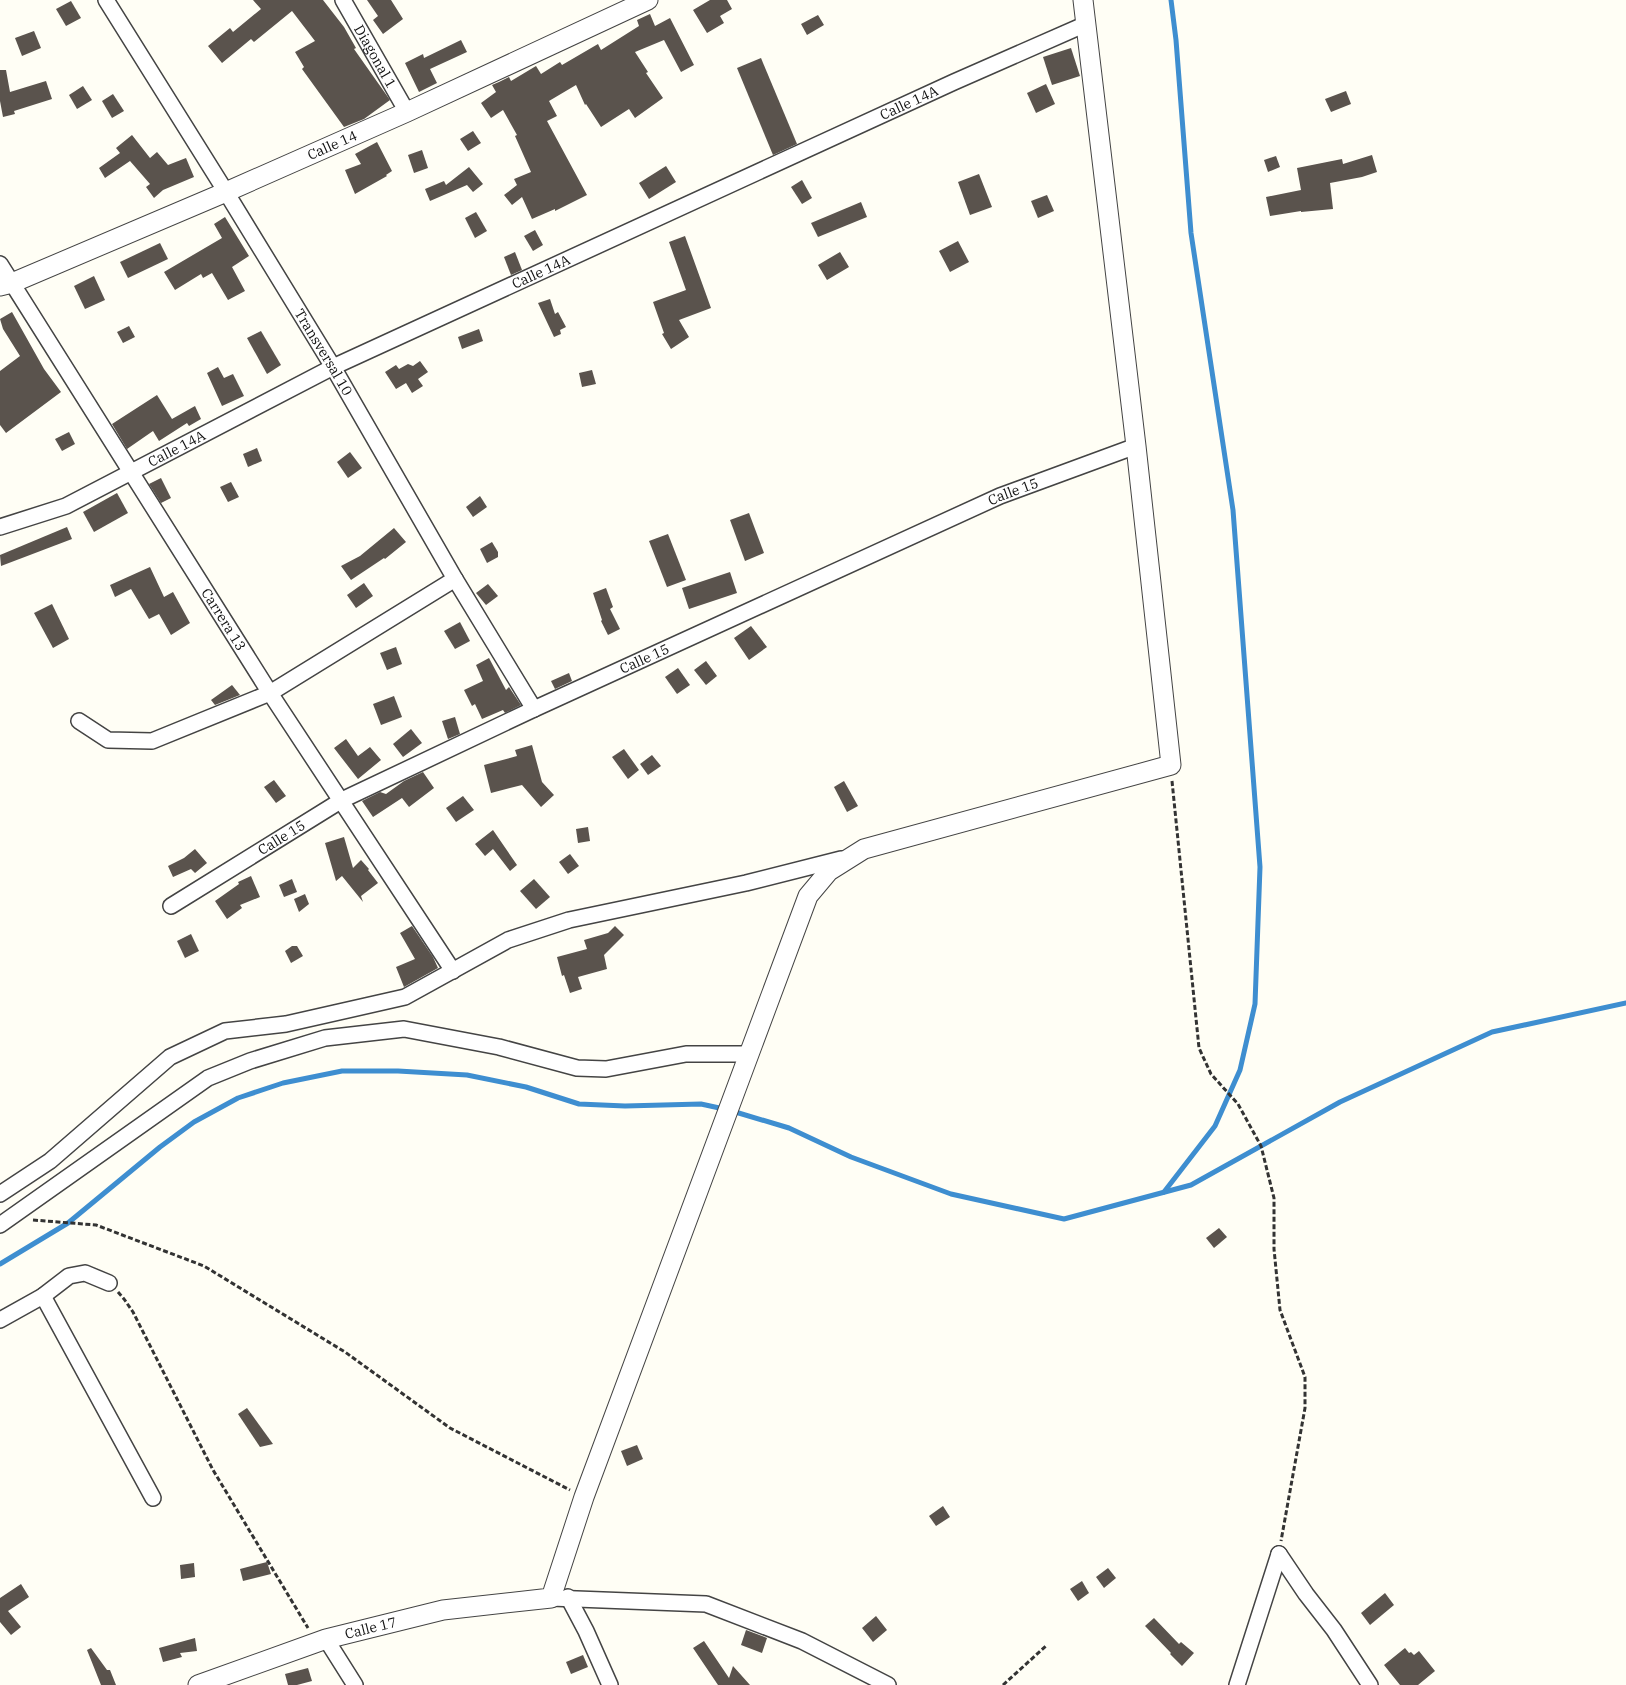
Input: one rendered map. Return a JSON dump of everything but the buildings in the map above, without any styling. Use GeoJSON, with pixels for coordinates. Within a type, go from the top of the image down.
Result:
{"type":"FeatureCollection","features":[{"type":"Feature","properties":{"kind":"street","name":"Transversal 10"},"geometry":{"type":"LineString","coordinates":[[106,0],[333,367],[455,579],[534,709]]}},
{"type":"Feature","properties":{"kind":"street","name":"Diagonal 1"},"geometry":{"type":"LineString","coordinates":[[343,0],[407,112]]}},
{"type":"Feature","properties":{"kind":"street","name":"Calle 14"},"geometry":{"type":"LineString","coordinates":[[4,287],[407,112],[648,0]]}},
{"type":"Feature","properties":{"kind":"street"},"geometry":{"type":"LineString","coordinates":[[559,1597],[584,1497],[808,896],[829,871],[864,849],[1171,765],[1136,446],[1083,0]]}},
{"type":"Feature","properties":{"kind":"street","name":"Calle 14A"},"geometry":{"type":"LineString","coordinates":[[0,527],[66,506],[333,367],[954,82],[1086,24]]}},
{"type":"Feature","properties":{"kind":"street","name":"Carrera 13"},"geometry":{"type":"LineString","coordinates":[[0,264],[4,287],[130,473],[270,692],[454,971]]}},
{"type":"Feature","properties":{"kind":"street","name":"Calle 15"},"geometry":{"type":"LineString","coordinates":[[171,906],[342,800],[534,709],[1000,496],[1136,446]]}},
{"type":"Feature","properties":{"kind":"street"},"geometry":{"type":"LineString","coordinates":[[78,721],[108,740],[152,741],[270,692],[455,579]]}},
{"type":"Feature","properties":{"kind":"street"},"geometry":{"type":"LineString","coordinates":[[0,1194],[50,1161],[170,1057],[225,1031],[286,1024],[405,997],[508,940],[569,920],[746,882],[851,857]]}},
{"type":"Feature","properties":{"kind":"street"},"geometry":{"type":"LineString","coordinates":[[5,1221],[208,1078],[250,1061],[325,1038],[404,1029],[499,1047],[577,1068],[606,1068],[686,1054],[748,1054]]}},
{"type":"Feature","properties":{"kind":"street"},"geometry":{"type":"LineString","coordinates":[[0,1320],[43,1296],[69,1276],[84,1273],[109,1283]]}},
{"type":"Feature","properties":{"kind":"street"},"geometry":{"type":"LineString","coordinates":[[43,1296],[153,1498]]}},
{"type":"Feature","properties":{"kind":"street"},"geometry":{"type":"LineString","coordinates":[[1237,1685],[1279,1554]]}},
{"type":"Feature","properties":{"kind":"street"},"geometry":{"type":"LineString","coordinates":[[1279,1554],[1306,1594],[1334,1630],[1370,1685]]}},
{"type":"Feature","properties":{"kind":"street"},"geometry":{"type":"LineString","coordinates":[[559,1597],[586,1631],[610,1685]]}},
{"type":"Feature","properties":{"kind":"street"},"geometry":{"type":"LineString","coordinates":[[559,1597],[706,1604],[802,1641],[888,1685]]}},
{"type":"Feature","properties":{"kind":"street","name":"Calle 17"},"geometry":{"type":"LineString","coordinates":[[198,1685],[321,1640],[443,1610],[559,1597]]}},
{"type":"Feature","properties":{"kind":"street"},"geometry":{"type":"LineString","coordinates":[[321,1640],[355,1685]]}},
{"type":"Feature","properties":{"kind":"path"},"geometry":{"type":"LineString","coordinates":[[1171,765],[1199,1048],[1212,1074],[1238,1104],[1262,1146],[1274,1198],[1274,1249],[1280,1310],[1305,1378],[1305,1408],[1279,1554]]}},
{"type":"Feature","properties":{"kind":"path"},"geometry":{"type":"LineString","coordinates":[[5,1221],[96,1225],[204,1266],[345,1352],[450,1428],[584,1497]]}},
{"type":"Feature","properties":{"kind":"path"},"geometry":{"type":"LineString","coordinates":[[109,1283],[124,1298],[133,1312],[212,1470],[321,1640]]}},
{"type":"Feature","properties":{"kind":"path"},"geometry":{"type":"LineString","coordinates":[[1003,1685],[1046,1645]]}},
{"type":"Feature","properties":{"kind":"waterway"},"geometry":{"type":"LineString","coordinates":[[1164,1192],[1215,1126],[1240,1070],[1255,1004],[1260,867],[1233,510],[1191,233],[1176,40],[1171,0]]}},
{"type":"Feature","properties":{"kind":"waterway"},"geometry":{"type":"LineString","coordinates":[[732,1111],[789,1128],[851,1157],[951,1194],[1064,1219],[1191,1185],[1340,1102],[1492,1032],[1626,1003]]}},
{"type":"Feature","properties":{"kind":"waterway"},"geometry":{"type":"LineString","coordinates":[[0,1264],[68,1223],[160,1147],[194,1122],[238,1098],[283,1083],[342,1071],[398,1071],[467,1075],[526,1087],[579,1104],[625,1106],[701,1104],[724,1109]]}}]}
